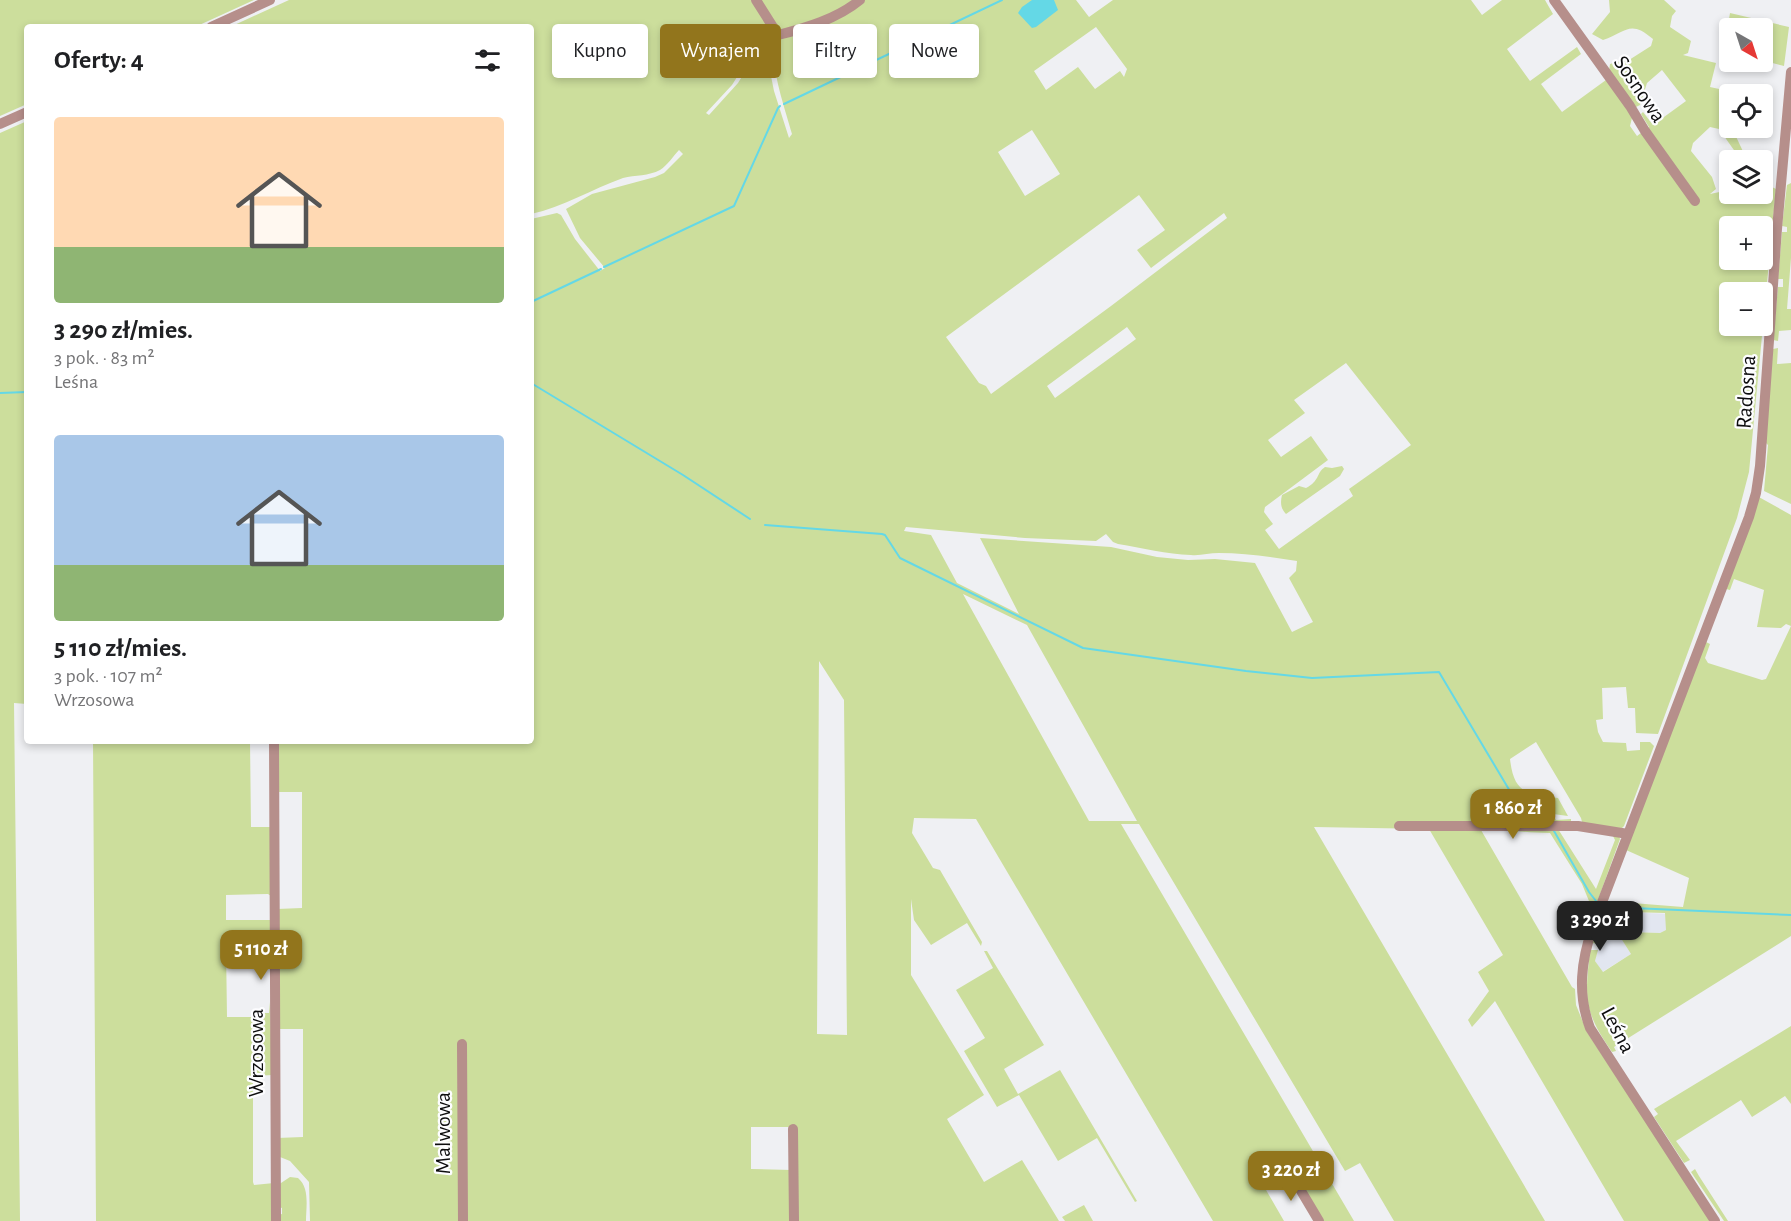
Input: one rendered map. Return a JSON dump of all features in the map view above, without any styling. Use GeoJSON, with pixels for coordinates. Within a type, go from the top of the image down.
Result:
{"type":"FeatureCollection","features":[{"type":"Feature","properties":{"kind":"street"},"geometry":{"type":"LineString","coordinates":[[218,24],[270,0]]}},
{"type":"Feature","properties":{"kind":"street"},"geometry":{"type":"LineString","coordinates":[[756,0],[778,35],[818,23],[843,12],[860,0]]}},
{"type":"Feature","properties":{"kind":"street","name":"Sosnowa"},"geometry":{"type":"LineString","coordinates":[[1554,0],[1695,201]]}},
{"type":"Feature","properties":{"kind":"street","name":"Radosna"},"geometry":{"type":"LineString","coordinates":[[1691,667],[1756,493],[1777,229],[1787,180],[1791,72]]}},
{"type":"Feature","properties":{"kind":"street"},"geometry":{"type":"LineString","coordinates":[[0,124],[24,113]]}},
{"type":"Feature","properties":{"kind":"street","name":"Leśna"},"geometry":{"type":"LineString","coordinates":[[1691,667],[1587,944],[1581,981],[1586,1017],[1596,1037],[1715,1221]]}},
{"type":"Feature","properties":{"kind":"street","name":"Wrzosowa"},"geometry":{"type":"LineString","coordinates":[[274,744],[276,1221]]}},
{"type":"Feature","properties":{"kind":"street"},"geometry":{"type":"LineString","coordinates":[[1399,826],[1578,826],[1628,834]]}},
{"type":"Feature","properties":{"kind":"street","name":"Malwowa"},"geometry":{"type":"LineString","coordinates":[[462,1044],[464,1221]]}},
{"type":"Feature","properties":{"kind":"street"},"geometry":{"type":"LineString","coordinates":[[793,1129],[794,1221]]}},
{"type":"Feature","properties":{"kind":"street"},"geometry":{"type":"LineString","coordinates":[[1288,1169],[1319,1221]]}},
{"type":"Feature","properties":{"kind":"shaded area"},"geometry":{"type":"Polygon","coordinates":[[[1628,912],[1666,914],[1666,930],[1660,933],[1628,932],[1628,912]]]}},
{"type":"Feature","properties":{"kind":"shaded area"},"geometry":{"type":"Polygon","coordinates":[[[1617,932],[1631,954],[1602,972],[1595,961],[1599,944],[1617,932]]]}},
{"type":"Feature","properties":{"kind":"green space"},"geometry":{"type":"Polygon","coordinates":[[[0,0],[254,0],[202,24],[24,24],[24,105],[0,116],[0,0]]]}},
{"type":"Feature","properties":{"kind":"green space"},"geometry":{"type":"Polygon","coordinates":[[[289,0],[752,0],[768,24],[660,24],[660,78],[736,78],[706,113],[709,115],[741,78],[771,78],[789,138],[792,134],[777,78],[781,78],[781,37],[793,34],[793,78],[877,78],[877,24],[815,24],[864,0],[1076,0],[1089,17],[1113,0],[1471,0],[1482,15],[1502,0],[1545,0],[1553,14],[1507,49],[1530,81],[1577,47],[1581,54],[1541,84],[1562,112],[1606,80],[1633,114],[1630,126],[1637,136],[1649,127],[1641,114],[1643,112],[1653,125],[1686,101],[1662,70],[1647,83],[1640,105],[1636,107],[1609,71],[1610,64],[1629,60],[1651,46],[1653,39],[1633,28],[1603,40],[1592,34],[1610,12],[1609,0],[1664,0],[1676,11],[1672,16],[1670,27],[1691,41],[1688,53],[1683,55],[1716,63],[1710,87],[1719,89],[1719,129],[1710,127],[1693,143],[1691,151],[1712,177],[1716,189],[1710,194],[1719,192],[1719,204],[1773,204],[1773,188],[1776,189],[1773,220],[1773,216],[1719,216],[1719,270],[1768,270],[1767,282],[1719,282],[1719,336],[1762,336],[1749,472],[1737,518],[1658,734],[1636,733],[1635,708],[1628,708],[1626,687],[1602,688],[1603,719],[1596,720],[1603,742],[1626,743],[1627,751],[1640,750],[1640,742],[1650,742],[1654,746],[1624,826],[1622,828],[1592,827],[1582,822],[1536,742],[1510,759],[1512,771],[1519,786],[1530,793],[1558,798],[1568,816],[1553,814],[1556,820],[1571,819],[1571,823],[1558,829],[1596,889],[1615,840],[1612,834],[1619,836],[1620,839],[1590,922],[1585,918],[1591,906],[1582,884],[1550,833],[1481,830],[1575,989],[1576,1005],[1587,1032],[1711,1221],[1624,1221],[1495,1001],[1472,1027],[1468,1020],[1489,991],[1478,972],[1503,955],[1429,829],[1314,827],[1545,1221],[1394,1221],[1360,1163],[1345,1171],[1139,824],[1121,824],[1354,1221],[1322,1221],[1284,1170],[1262,1183],[1284,1221],[1213,1221],[976,819],[914,818],[912,833],[933,868],[940,870],[982,942],[981,946],[967,923],[931,945],[914,920],[911,899],[911,975],[984,1095],[947,1119],[984,1182],[1022,1160],[1059,1221],[795,1221],[792,1174],[792,1221],[310,1221],[309,1182],[290,1161],[280,1157],[277,1138],[303,1137],[303,1029],[277,1029],[277,909],[302,908],[302,792],[276,792],[277,744],[534,744],[534,218],[557,213],[561,215],[575,239],[600,271],[605,268],[580,238],[566,209],[592,194],[664,173],[683,154],[679,150],[666,166],[656,172],[623,178],[555,207],[534,213],[534,24],[237,24],[289,0]],[[1096,27],[1034,71],[1046,90],[1078,67],[1095,89],[1120,71],[1124,77],[1127,69],[1096,27]],[[1032,130],[998,152],[1025,196],[1060,174],[1032,130]],[[1139,195],[946,337],[979,383],[986,386],[991,394],[1227,218],[1224,213],[1151,268],[1137,250],[1165,230],[1139,195]],[[1127,327],[1047,386],[1055,398],[1136,339],[1127,327]],[[1346,363],[1294,400],[1305,413],[1268,440],[1281,457],[1311,436],[1328,460],[1265,507],[1264,512],[1273,524],[1265,530],[1279,549],[1353,496],[1349,489],[1411,445],[1346,363]],[[906,527],[904,531],[931,535],[957,583],[1019,614],[980,538],[1111,547],[1157,557],[1188,560],[1215,559],[1255,563],[1292,632],[1313,622],[1289,578],[1296,571],[1297,561],[1238,554],[1194,555],[1164,552],[1118,544],[1106,534],[1096,541],[1025,538],[906,527]],[[963,594],[1089,821],[1137,821],[1027,625],[963,594]],[[819,661],[817,1034],[847,1035],[844,700],[819,661]],[[751,1127],[751,1169],[792,1170],[789,1127],[751,1127]]]}},
{"type":"Feature","properties":{"kind":"green space"},"geometry":{"type":"Polygon","coordinates":[[[759,0],[857,0],[835,13],[803,24],[793,24],[793,28],[786,30],[781,29],[781,24],[776,24],[759,0]]]}},
{"type":"Feature","properties":{"kind":"green space"},"geometry":{"type":"Polygon","coordinates":[[[1730,13],[1751,18],[1729,18],[1730,13]]]}},
{"type":"Feature","properties":{"kind":"green space"},"geometry":{"type":"Polygon","coordinates":[[[1773,23],[1789,27],[1784,66],[1773,63],[1773,23]]]}},
{"type":"Feature","properties":{"kind":"green space"},"geometry":{"type":"Polygon","coordinates":[[[24,122],[24,704],[14,703],[20,1221],[0,1221],[0,133],[24,122]]]}},
{"type":"Feature","properties":{"kind":"green space"},"geometry":{"type":"Polygon","coordinates":[[[1725,138],[1737,138],[1742,150],[1734,150],[1725,138]]]}},
{"type":"Feature","properties":{"kind":"green space"},"geometry":{"type":"Polygon","coordinates":[[[1791,183],[1791,258],[1787,309],[1791,309],[1791,330],[1779,331],[1778,341],[1773,340],[1778,287],[1783,287],[1783,279],[1778,279],[1782,232],[1787,232],[1787,227],[1782,226],[1787,185],[1791,183]]]}},
{"type":"Feature","properties":{"kind":"green space"},"geometry":{"type":"Polygon","coordinates":[[[1778,348],[1777,364],[1791,363],[1791,504],[1764,491],[1768,445],[1765,442],[1773,349],[1778,348]]]}},
{"type":"Feature","properties":{"kind":"green space"},"geometry":{"type":"Polygon","coordinates":[[[1342,466],[1344,469],[1340,476],[1286,514],[1284,512],[1281,506],[1282,495],[1299,486],[1306,488],[1316,480],[1325,467],[1342,466]]]}},
{"type":"Feature","properties":{"kind":"green space"},"geometry":{"type":"Polygon","coordinates":[[[1757,496],[1791,515],[1791,626],[1786,624],[1781,628],[1757,627],[1764,590],[1734,579],[1730,590],[1726,589],[1757,496]]]}},
{"type":"Feature","properties":{"kind":"green space"},"geometry":{"type":"Polygon","coordinates":[[[1791,626],[1791,936],[1614,1047],[1616,1051],[1612,1052],[1596,1025],[1588,1004],[1587,981],[1590,950],[1598,950],[1595,961],[1603,972],[1631,954],[1617,932],[1599,944],[1592,943],[1598,926],[1628,930],[1628,932],[1660,933],[1666,930],[1665,913],[1629,912],[1628,925],[1600,920],[1607,901],[1683,907],[1689,878],[1626,850],[1704,641],[1710,644],[1705,658],[1708,663],[1762,680],[1766,679],[1791,626]]]}},
{"type":"Feature","properties":{"kind":"green space"},"geometry":{"type":"Polygon","coordinates":[[[93,744],[250,744],[251,827],[272,827],[271,896],[268,894],[226,895],[226,920],[271,920],[269,946],[226,947],[227,1017],[252,1017],[252,1013],[269,1013],[270,1002],[272,1075],[253,1076],[253,1182],[254,1185],[274,1183],[274,1221],[96,1221],[93,744]]]}},
{"type":"Feature","properties":{"kind":"green space"},"geometry":{"type":"Polygon","coordinates":[[[984,951],[987,951],[1044,1045],[1004,1069],[1018,1094],[1060,1070],[1137,1201],[1135,1202],[1097,1138],[1058,1161],[1019,1095],[997,1107],[964,1051],[985,1038],[956,990],[993,968],[984,951]]]}},
{"type":"Feature","properties":{"kind":"green space"},"geometry":{"type":"Polygon","coordinates":[[[1791,1026],[1791,1104],[1785,1096],[1752,1117],[1741,1100],[1676,1141],[1690,1160],[1684,1163],[1654,1117],[1658,1114],[1654,1109],[1791,1026]]]}},
{"type":"Feature","properties":{"kind":"green space"},"geometry":{"type":"Polygon","coordinates":[[[1695,1169],[1728,1221],[1724,1221],[1691,1172],[1695,1169]]]}},
{"type":"Feature","properties":{"kind":"green space"},"geometry":{"type":"Polygon","coordinates":[[[290,1177],[298,1178],[304,1187],[306,1221],[278,1221],[282,1208],[279,1207],[278,1185],[290,1177]]]}},
{"type":"Feature","properties":{"kind":"green space"},"geometry":{"type":"Polygon","coordinates":[[[1084,1205],[1093,1221],[1065,1221],[1062,1217],[1084,1205]]]}},
{"type":"Feature","properties":{"kind":"water"},"geometry":{"type":"Polygon","coordinates":[[[1032,0],[1054,0],[1058,10],[1032,28],[1018,13],[1032,0]]]}},
{"type":"Feature","properties":{"kind":"waterway"},"geometry":{"type":"LineString","coordinates":[[784,104],[1002,0]]}},
{"type":"Feature","properties":{"kind":"waterway"},"geometry":{"type":"LineString","coordinates":[[604,267],[734,206],[780,106]]}},
{"type":"Feature","properties":{"kind":"waterway"},"geometry":{"type":"LineString","coordinates":[[534,301],[601,269]]}},
{"type":"Feature","properties":{"kind":"waterway"},"geometry":{"type":"LineString","coordinates":[[534,385],[683,475],[750,519]]}},
{"type":"Feature","properties":{"kind":"waterway"},"geometry":{"type":"LineString","coordinates":[[0,393],[24,392]]}},
{"type":"Feature","properties":{"kind":"waterway"},"geometry":{"type":"LineString","coordinates":[[765,525],[885,535],[900,558],[1083,648],[1312,678],[1439,672],[1523,813],[1548,822]]}},
{"type":"Feature","properties":{"kind":"waterway"},"geometry":{"type":"LineString","coordinates":[[1554,831],[1596,901]]}},
{"type":"Feature","properties":{"kind":"waterway"},"geometry":{"type":"LineString","coordinates":[[1610,907],[1791,915]]}}]}
